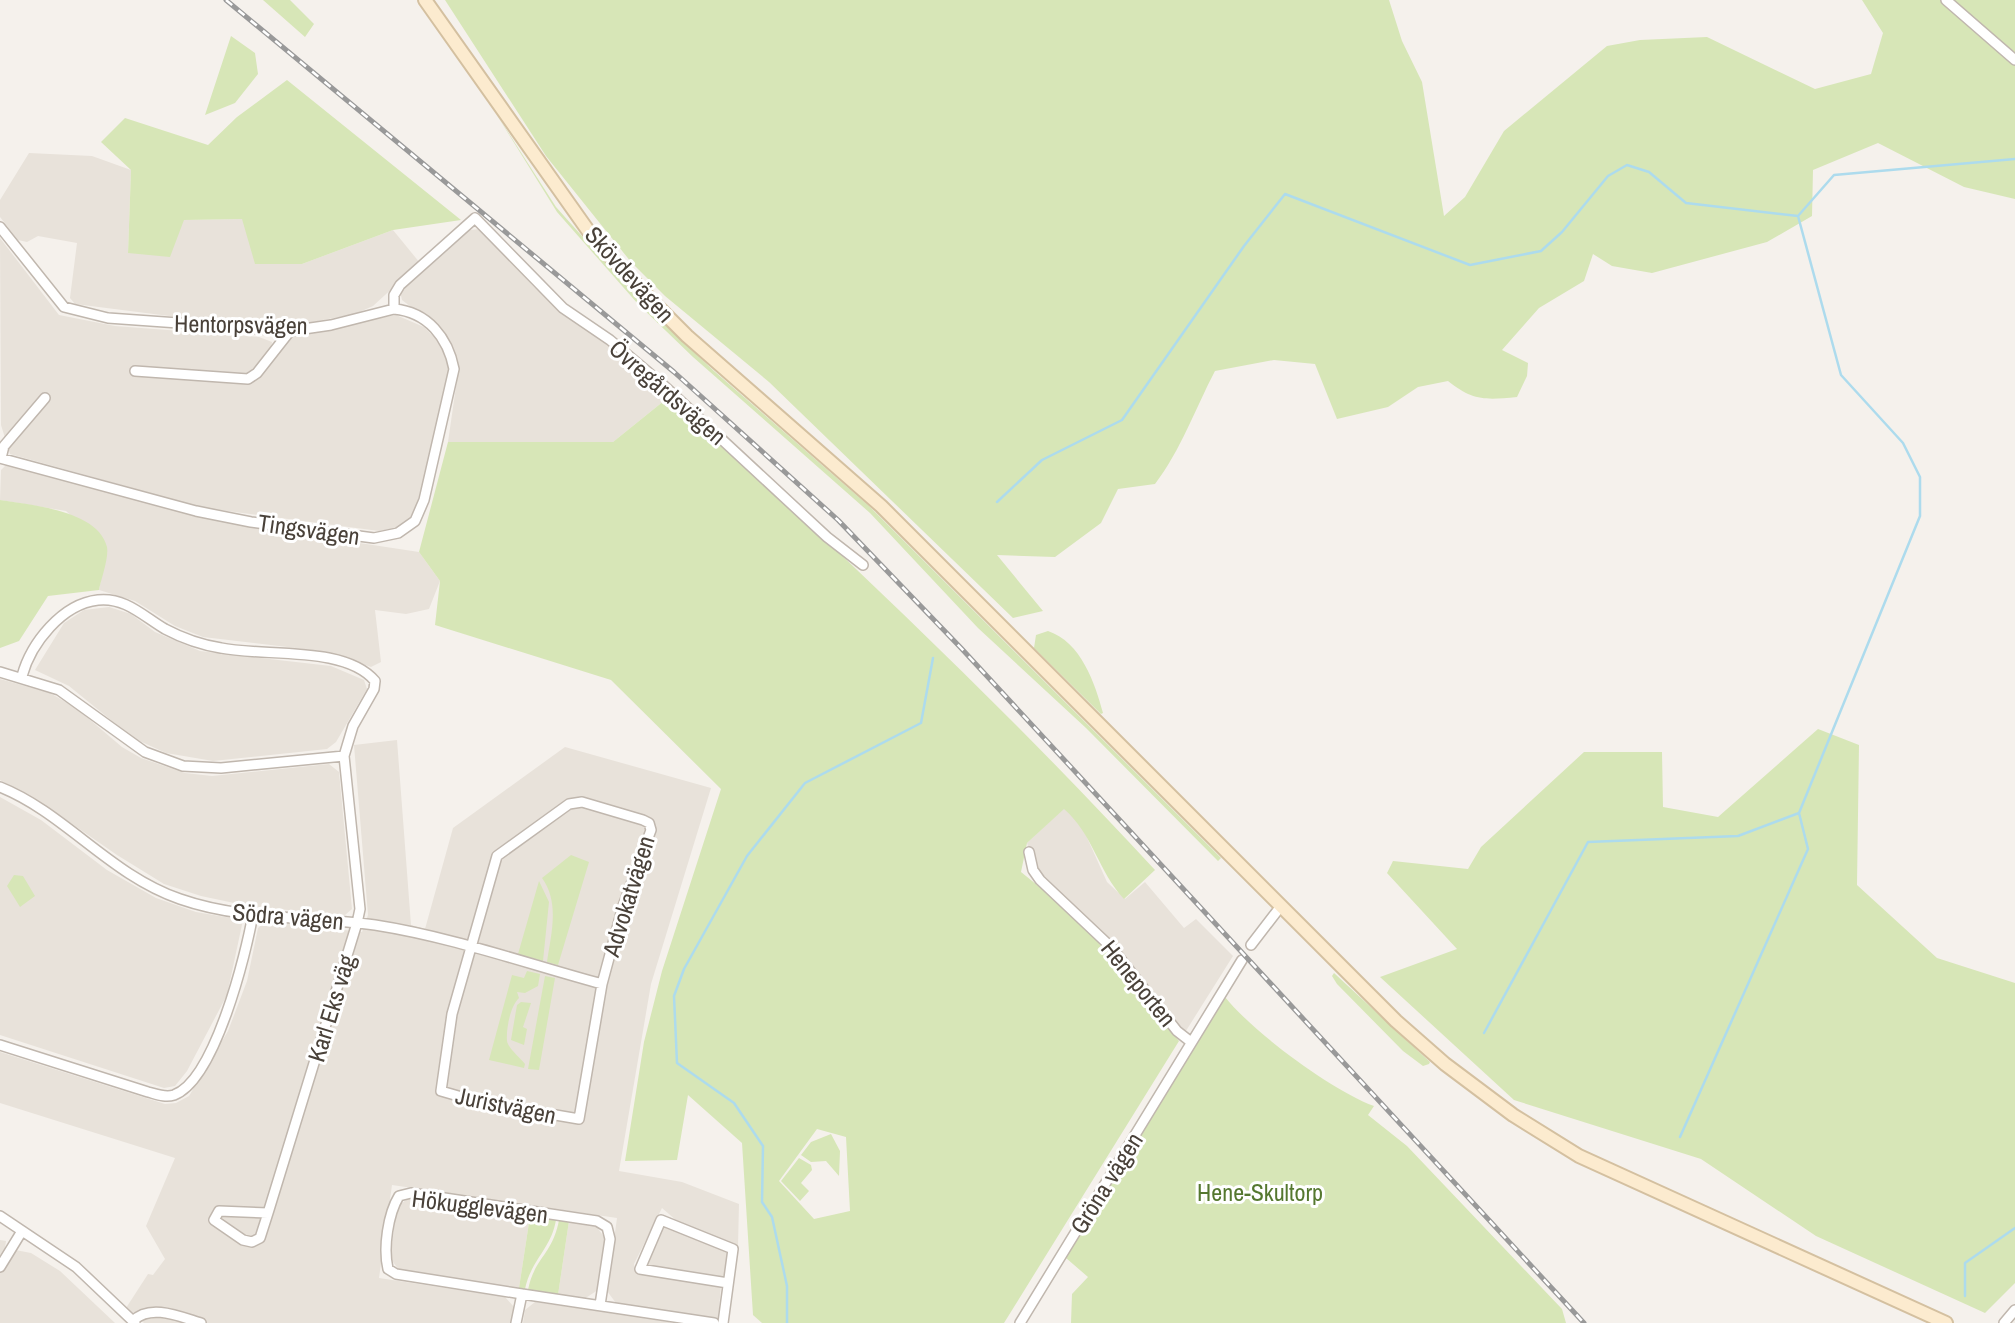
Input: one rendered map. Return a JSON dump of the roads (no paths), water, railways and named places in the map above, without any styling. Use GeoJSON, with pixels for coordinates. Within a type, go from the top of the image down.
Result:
{"type":"FeatureCollection","features":[{"type":"Feature","properties":{"kind":"main road","name":"Skövdevägen"},"geometry":{"type":"LineString","coordinates":[[425,0],[594,239],[687,336],[881,506],[1396,1021],[1445,1064],[1513,1115],[1623,1179],[1947,1323]]}},
{"type":"Feature","properties":{"kind":"street"},"geometry":{"type":"LineString","coordinates":[[1946,0],[2015,60]]}},
{"type":"Feature","properties":{"kind":"street","name":"Övregårdsvägen"},"geometry":{"type":"LineString","coordinates":[[394,309],[394,295],[400,285],[475,218],[562,309],[610,340],[661,383],[827,537],[863,565]]}},
{"type":"Feature","properties":{"kind":"street","name":"Hentorpsvägen"},"geometry":{"type":"LineString","coordinates":[[0,227],[69,310],[108,318],[290,331],[331,325],[394,309]]}},
{"type":"Feature","properties":{"kind":"street","name":"Tingsvägen"},"geometry":{"type":"LineString","coordinates":[[1,458],[196,511],[251,522],[374,538],[398,533],[415,521],[424,500],[454,369],[450,348],[435,328],[417,316],[394,309]]}},
{"type":"Feature","properties":{"kind":"street"},"geometry":{"type":"LineString","coordinates":[[135,371],[248,379],[257,373],[290,331]]}},
{"type":"Feature","properties":{"kind":"street"},"geometry":{"type":"LineString","coordinates":[[1,458],[4,446],[45,398]]}},
{"type":"Feature","properties":{"kind":"street"},"geometry":{"type":"LineString","coordinates":[[0,672],[44,683],[74,699],[145,752],[183,765],[221,768],[344,756],[353,726],[374,689],[375,681],[370,675],[336,660],[223,649],[199,643],[163,628],[136,608],[117,601],[100,599],[80,603],[66,611],[28,660],[22,676]]}},
{"type":"Feature","properties":{"kind":"street","name":"Karl Eks väg"},"geometry":{"type":"LineString","coordinates":[[268,1213],[227,1209],[219,1211],[214,1220],[234,1235],[252,1242],[260,1238],[268,1213],[357,923],[360,909],[344,756]]}},
{"type":"Feature","properties":{"kind":"street","name":"Södra vägen"},"geometry":{"type":"LineString","coordinates":[[0,788],[33,806],[115,866],[153,888],[200,905],[253,914],[400,929],[602,984]]}},
{"type":"Feature","properties":{"kind":"street","name":"Advokatvägen"},"geometry":{"type":"LineString","coordinates":[[470,949],[497,856],[569,804],[582,802],[643,820],[649,823],[651,830],[623,906],[602,984]]}},
{"type":"Feature","properties":{"kind":"street","name":"Heneporten"},"geometry":{"type":"LineString","coordinates":[[1029,852],[1033,870],[1040,880],[1098,932],[1177,1031],[1191,1042],[1242,960]]}},
{"type":"Feature","properties":{"kind":"street"},"geometry":{"type":"LineString","coordinates":[[1251,945],[1281,906]]}},
{"type":"Feature","properties":{"kind":"street"},"geometry":{"type":"LineString","coordinates":[[0,1045],[148,1092],[164,1096],[176,1094],[188,1084],[219,1034],[237,986],[253,914]]}},
{"type":"Feature","properties":{"kind":"street","name":"Juristvägen"},"geometry":{"type":"LineString","coordinates":[[470,949],[447,1035],[441,1091],[479,1102],[579,1119],[602,984]]}},
{"type":"Feature","properties":{"kind":"street","name":"Gröna vägen"},"geometry":{"type":"LineString","coordinates":[[1020,1323],[1191,1042]]}},
{"type":"Feature","properties":{"kind":"street","name":"Hökugglevägen"},"geometry":{"type":"LineString","coordinates":[[522,1294],[396,1274],[388,1269],[385,1258],[393,1207],[400,1196],[411,1193],[597,1221],[607,1227],[610,1239],[600,1305]]}},
{"type":"Feature","properties":{"kind":"street"},"geometry":{"type":"LineString","coordinates":[[0,1216],[76,1267],[134,1322],[137,1317],[156,1312],[201,1323]]}},
{"type":"Feature","properties":{"kind":"street"},"geometry":{"type":"LineString","coordinates":[[723,1323],[733,1249],[661,1220],[640,1269],[728,1283]]}},
{"type":"Feature","properties":{"kind":"street"},"geometry":{"type":"LineString","coordinates":[[0,1268],[22,1231]]}},
{"type":"Feature","properties":{"kind":"street"},"geometry":{"type":"LineString","coordinates":[[516,1323],[522,1294],[714,1323]]}},
{"type":"Feature","properties":{"kind":"street"},"geometry":{"type":"LineString","coordinates":[[2004,1323],[2015,1310]]}},
{"type":"Feature","properties":{"kind":"waterway"},"geometry":{"type":"LineString","coordinates":[[1798,216],[1834,175],[2015,159]]}},
{"type":"Feature","properties":{"kind":"waterway"},"geometry":{"type":"LineString","coordinates":[[997,502],[1042,460],[1122,420],[1244,246],[1285,194],[1470,265],[1541,251],[1562,232],[1608,176],[1627,165],[1649,172],[1686,203],[1798,216]]}},
{"type":"Feature","properties":{"kind":"waterway"},"geometry":{"type":"LineString","coordinates":[[1680,1137],[1808,849],[1799,813],[1920,516],[1920,477],[1903,443],[1841,375],[1798,216]]}},
{"type":"Feature","properties":{"kind":"waterway"},"geometry":{"type":"LineString","coordinates":[[787,1323],[787,1286],[772,1217],[762,1202],[763,1146],[734,1103],[677,1063],[674,996],[684,969],[747,856],[805,783],[921,723],[933,658]]}},
{"type":"Feature","properties":{"kind":"waterway"},"geometry":{"type":"LineString","coordinates":[[1484,1033],[1588,842],[1738,836],[1799,813]]}},
{"type":"Feature","properties":{"kind":"waterway"},"geometry":{"type":"LineString","coordinates":[[1965,1296],[1965,1263],[2015,1228]]}},
{"type":"Feature","properties":{"kind":"railway"},"geometry":{"type":"LineString","coordinates":[[226,0],[674,372],[838,520],[961,648],[1584,1323]]}},
{"type":"Feature","properties":{"kind":"park label","name":"Hene-Skultorp"},"geometry":{"type":"Point","coordinates":[1260,1192]}}]}
